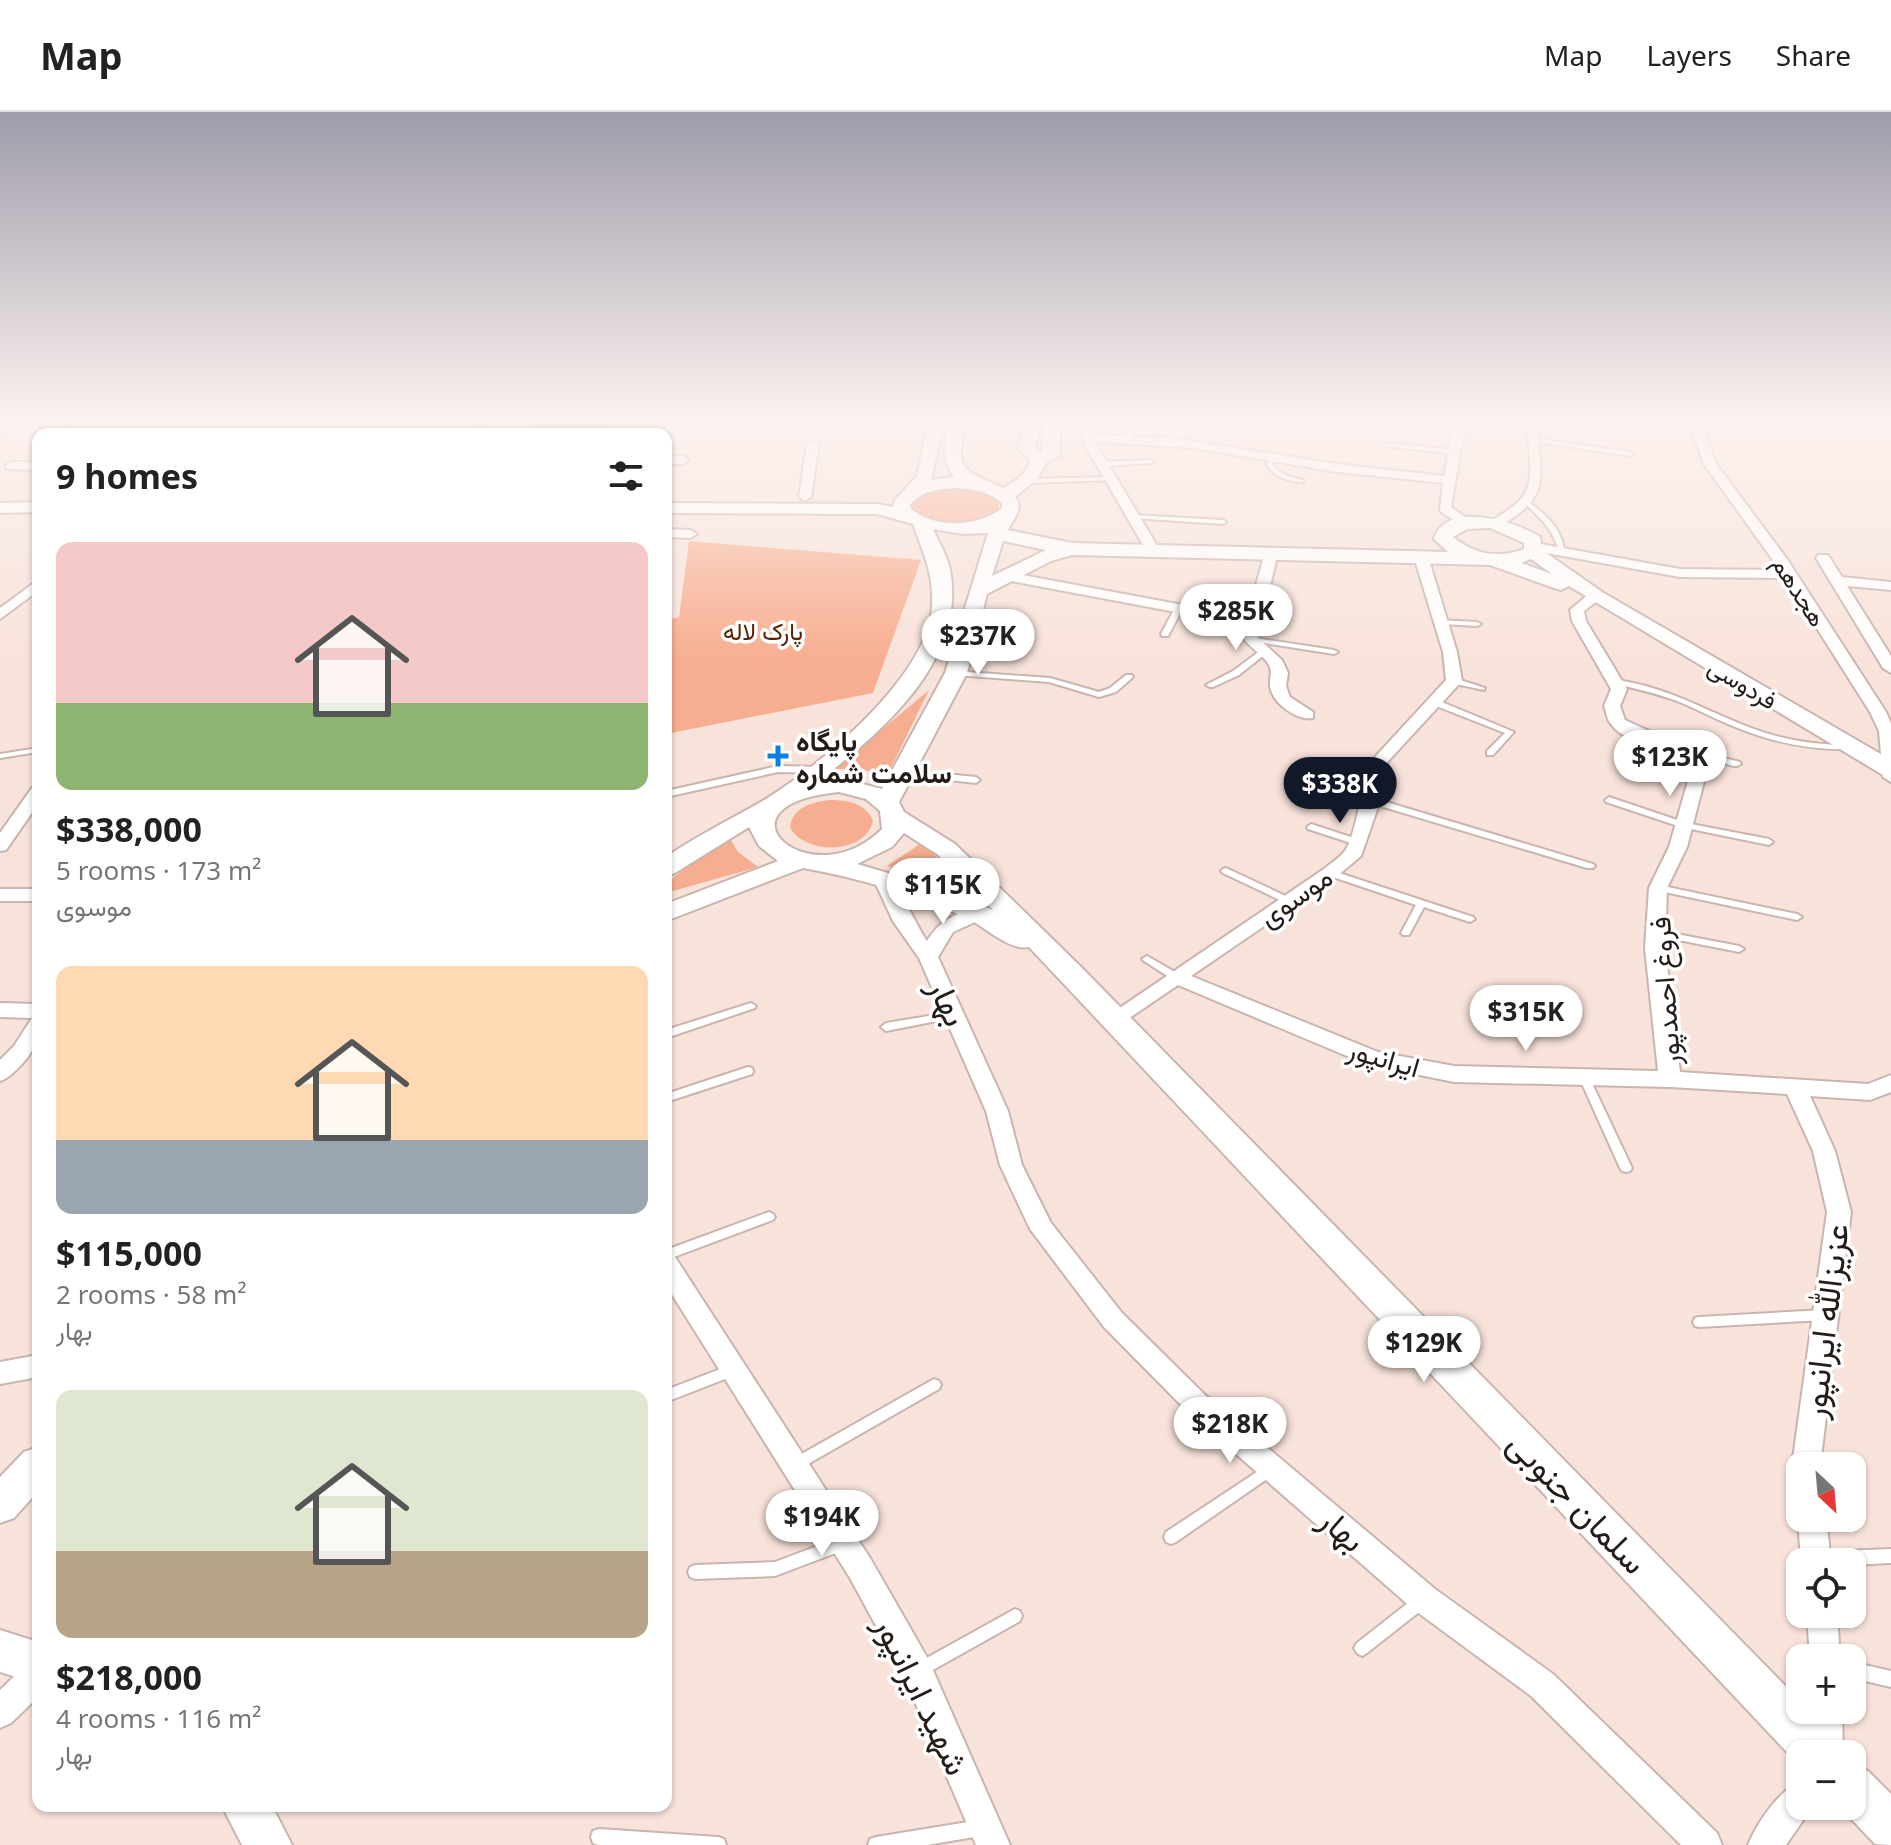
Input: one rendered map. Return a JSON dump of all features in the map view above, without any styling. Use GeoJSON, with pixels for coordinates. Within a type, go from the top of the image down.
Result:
{"type":"FeatureCollection","features":[{"type":"Feature","properties":{"kind":"main road"},"geometry":{"type":"LineString","coordinates":[[829,500],[891,511],[916,521],[966,528],[992,523],[1000,525],[1016,540],[1072,549],[1512,560],[1534,550]]}},
{"type":"Feature","properties":{"kind":"main road"},"geometry":{"type":"LineString","coordinates":[[672,508],[856,503],[872,500]]}},
{"type":"Feature","properties":{"kind":"main road"},"geometry":{"type":"LineString","coordinates":[[905,500],[901,504],[903,511],[916,521],[940,559],[944,609],[925,666],[865,730],[777,802],[763,818],[762,831],[769,843],[783,853],[943,898],[1006,927],[1071,973]]}},
{"type":"Feature","properties":{"kind":"main road"},"geometry":{"type":"LineString","coordinates":[[672,914],[813,861],[848,860],[869,853],[885,842],[894,830],[891,809],[905,773],[956,673],[1000,525],[1011,510],[1009,500]]}},
{"type":"Feature","properties":{"kind":"main road"},"geometry":{"type":"LineString","coordinates":[[0,508],[32,507]]}},
{"type":"Feature","properties":{"kind":"main road"},"geometry":{"type":"LineString","coordinates":[[1339,554],[1414,541],[1460,525],[1497,524],[1525,534],[1534,550],[1595,596]]}},
{"type":"Feature","properties":{"kind":"main road"},"geometry":{"type":"LineString","coordinates":[[1460,525],[1445,532],[1443,539],[1461,553],[1595,596]]}},
{"type":"Feature","properties":{"kind":"main road"},"geometry":{"type":"LineString","coordinates":[[979,591],[1044,557],[1072,549]]}},
{"type":"Feature","properties":{"kind":"main road","name":"فردوسی"},"geometry":{"type":"LineString","coordinates":[[1595,596],[1890,772]]}},
{"type":"Feature","properties":{"kind":"main road"},"geometry":{"type":"LineString","coordinates":[[672,864],[715,835],[800,790],[839,785],[874,794],[946,849],[1071,973]]}},
{"type":"Feature","properties":{"kind":"main road","name":"سلمان جنوبی"},"geometry":{"type":"LineString","coordinates":[[1071,973],[1807,1740]]}},
{"type":"Feature","properties":{"kind":"main road"},"geometry":{"type":"LineString","coordinates":[[0,1505],[32,1470]]}},
{"type":"Feature","properties":{"kind":"main road"},"geometry":{"type":"LineString","coordinates":[[0,1651],[32,1661]]}},
{"type":"Feature","properties":{"kind":"main road"},"geometry":{"type":"LineString","coordinates":[[1866,1802],[1891,1828]]}},
{"type":"Feature","properties":{"kind":"main road"},"geometry":{"type":"LineString","coordinates":[[249,1812],[269,1845]]}},
{"type":"Feature","properties":{"kind":"street"},"geometry":{"type":"LineString","coordinates":[[1125,500],[1152,549]]}},
{"type":"Feature","properties":{"kind":"street"},"geometry":{"type":"LineString","coordinates":[[1445,500],[1444,508],[1460,525]]}},
{"type":"Feature","properties":{"kind":"street","name":"هجدهم"},"geometry":{"type":"LineString","coordinates":[[1736,500],[1789,574],[1878,712],[1887,731],[1890,772]]}},
{"type":"Feature","properties":{"kind":"street"},"geometry":{"type":"LineString","coordinates":[[1497,524],[1526,502]]}},
{"type":"Feature","properties":{"kind":"street"},"geometry":{"type":"LineString","coordinates":[[672,533],[690,534]]}},
{"type":"Feature","properties":{"kind":"street"},"geometry":{"type":"LineString","coordinates":[[1534,550],[1680,573],[1789,574]]}},
{"type":"Feature","properties":{"kind":"street"},"geometry":{"type":"LineString","coordinates":[[1271,552],[1251,639],[1274,660],[1280,673],[1278,686],[1283,699],[1307,715]]}},
{"type":"Feature","properties":{"kind":"street"},"geometry":{"type":"LineString","coordinates":[[1421,557],[1450,652],[1454,681]]}},
{"type":"Feature","properties":{"kind":"street"},"geometry":{"type":"LineString","coordinates":[[1823,558],[1891,668]]}},
{"type":"Feature","properties":{"kind":"street"},"geometry":{"type":"LineString","coordinates":[[1006,576],[1253,622]]}},
{"type":"Feature","properties":{"kind":"street"},"geometry":{"type":"LineString","coordinates":[[1837,581],[1891,586]]}},
{"type":"Feature","properties":{"kind":"street"},"geometry":{"type":"LineString","coordinates":[[0,615],[32,589]]}},
{"type":"Feature","properties":{"kind":"street"},"geometry":{"type":"LineString","coordinates":[[1595,596],[1577,610],[1579,621],[1619,689],[1612,706],[1618,723],[1676,749]]}},
{"type":"Feature","properties":{"kind":"street","name":"موسوی"},"geometry":{"type":"LineString","coordinates":[[1115,1018],[1330,873],[1355,852],[1363,818],[1371,801],[1372,769],[1454,681]]}},
{"type":"Feature","properties":{"kind":"street","name":"فروغ احمدپور"},"geometry":{"type":"LineString","coordinates":[[1670,1079],[1656,933],[1658,888],[1678,847],[1698,774],[1694,761],[1676,749]]}},
{"type":"Feature","properties":{"kind":"street"},"geometry":{"type":"LineString","coordinates":[[0,846],[32,801]]}},
{"type":"Feature","properties":{"kind":"street","name":"بهار"},"geometry":{"type":"LineString","coordinates":[[883,880],[903,921],[928,957],[997,1111],[1011,1165],[1042,1229],[1113,1320],[1196,1403],[1424,1599],[1542,1685],[1705,1845]]}},
{"type":"Feature","properties":{"kind":"street"},"geometry":{"type":"LineString","coordinates":[[0,895],[32,895]]}},
{"type":"Feature","properties":{"kind":"street"},"geometry":{"type":"LineString","coordinates":[[928,957],[940,932],[956,919],[977,914]]}},
{"type":"Feature","properties":{"kind":"street","name":"ایرانپور"},"geometry":{"type":"LineString","coordinates":[[1176,977],[1374,1059],[1454,1074],[1670,1079],[1870,1092],[1891,1083]]}},
{"type":"Feature","properties":{"kind":"street"},"geometry":{"type":"LineString","coordinates":[[0,1010],[32,1011]]}},
{"type":"Feature","properties":{"kind":"street"},"geometry":{"type":"LineString","coordinates":[[0,1073],[22,1051],[32,1034]]}},
{"type":"Feature","properties":{"kind":"street","name":"عزیزالله ایرانپور"},"geometry":{"type":"LineString","coordinates":[[1795,1087],[1824,1151],[1839,1212],[1808,1452]]}},
{"type":"Feature","properties":{"kind":"street","name":"شهید ایرانپور"},"geometry":{"type":"LineString","coordinates":[[672,1273],[844,1543],[917,1670],[990,1836]]}},
{"type":"Feature","properties":{"kind":"street"},"geometry":{"type":"LineString","coordinates":[[0,1373],[32,1367]]}},
{"type":"Feature","properties":{"kind":"street"},"geometry":{"type":"LineString","coordinates":[[0,1712],[32,1681]]}},
{"type":"Feature","properties":{"kind":"street"},"geometry":{"type":"LineString","coordinates":[[1765,1845],[1786,1817]]}},
{"type":"Feature","properties":{"kind":"lane"},"geometry":{"type":"LineString","coordinates":[[1526,502],[1552,524],[1561,540],[1562,554]]}},
{"type":"Feature","properties":{"kind":"lane"},"geometry":{"type":"LineString","coordinates":[[1134,517],[1223,522]]}},
{"type":"Feature","properties":{"kind":"lane"},"geometry":{"type":"LineString","coordinates":[[1165,634],[1179,608]]}},
{"type":"Feature","properties":{"kind":"lane"},"geometry":{"type":"LineString","coordinates":[[1441,622],[1477,624]]}},
{"type":"Feature","properties":{"kind":"lane"},"geometry":{"type":"LineString","coordinates":[[1251,639],[1334,652]]}},
{"type":"Feature","properties":{"kind":"lane"},"geometry":{"type":"LineString","coordinates":[[1210,685],[1236,673],[1264,652]]}},
{"type":"Feature","properties":{"kind":"lane"},"geometry":{"type":"LineString","coordinates":[[956,673],[1050,680],[1099,695],[1113,690],[1129,677]]}},
{"type":"Feature","properties":{"kind":"lane"},"geometry":{"type":"LineString","coordinates":[[1454,681],[1481,688]]}},
{"type":"Feature","properties":{"kind":"lane"},"geometry":{"type":"LineString","coordinates":[[1614,681],[1655,691],[1750,731],[1822,748],[1851,747]]}},
{"type":"Feature","properties":{"kind":"lane"},"geometry":{"type":"LineString","coordinates":[[1434,702],[1510,732],[1490,753]]}},
{"type":"Feature","properties":{"kind":"lane"},"geometry":{"type":"LineString","coordinates":[[1676,749],[1737,764]]}},
{"type":"Feature","properties":{"kind":"lane"},"geometry":{"type":"LineString","coordinates":[[0,756],[32,751]]}},
{"type":"Feature","properties":{"kind":"lane"},"geometry":{"type":"LineString","coordinates":[[672,793],[778,769],[819,770]]}},
{"type":"Feature","properties":{"kind":"lane"},"geometry":{"type":"LineString","coordinates":[[905,773],[976,780]]}},
{"type":"Feature","properties":{"kind":"lane"},"geometry":{"type":"LineString","coordinates":[[1303,780],[1590,866]]}},
{"type":"Feature","properties":{"kind":"lane"},"geometry":{"type":"LineString","coordinates":[[1609,800],[1684,825],[1769,842]]}},
{"type":"Feature","properties":{"kind":"lane"},"geometry":{"type":"LineString","coordinates":[[1311,827],[1357,842]]}},
{"type":"Feature","properties":{"kind":"lane"},"geometry":{"type":"LineString","coordinates":[[1226,871],[1289,901]]}},
{"type":"Feature","properties":{"kind":"lane"},"geometry":{"type":"LineString","coordinates":[[1330,873],[1470,919]]}},
{"type":"Feature","properties":{"kind":"lane"},"geometry":{"type":"LineString","coordinates":[[1658,888],[1797,917]]}},
{"type":"Feature","properties":{"kind":"lane"},"geometry":{"type":"LineString","coordinates":[[1406,933],[1422,903]]}},
{"type":"Feature","properties":{"kind":"lane"},"geometry":{"type":"LineString","coordinates":[[1656,933],[1739,949]]}},
{"type":"Feature","properties":{"kind":"lane"},"geometry":{"type":"LineString","coordinates":[[1147,959],[1176,977]]}},
{"type":"Feature","properties":{"kind":"lane"},"geometry":{"type":"LineString","coordinates":[[672,1032],[751,1006]]}},
{"type":"Feature","properties":{"kind":"lane"},"geometry":{"type":"LineString","coordinates":[[886,1027],[953,1015]]}},
{"type":"Feature","properties":{"kind":"lane"},"geometry":{"type":"LineString","coordinates":[[672,1096],[748,1071]]}},
{"type":"Feature","properties":{"kind":"lane"},"geometry":{"type":"LineString","coordinates":[[1584,1077],[1626,1168]]}},
{"type":"Feature","properties":{"kind":"lane"},"geometry":{"type":"LineString","coordinates":[[672,1253],[769,1217]]}},
{"type":"Feature","properties":{"kind":"lane"},"geometry":{"type":"LineString","coordinates":[[1699,1322],[1826,1315]]}},
{"type":"Feature","properties":{"kind":"lane"},"geometry":{"type":"LineString","coordinates":[[672,1394],[733,1370]]}},
{"type":"Feature","properties":{"kind":"lane"},"geometry":{"type":"LineString","coordinates":[[794,1465],[934,1385]]}},
{"type":"Feature","properties":{"kind":"lane"},"geometry":{"type":"LineString","coordinates":[[1171,1537],[1273,1468]]}},
{"type":"Feature","properties":{"kind":"lane"},"geometry":{"type":"LineString","coordinates":[[695,1572],[775,1569],[844,1543]]}},
{"type":"Feature","properties":{"kind":"lane"},"geometry":{"type":"LineString","coordinates":[[1866,1558],[1891,1556]]}},
{"type":"Feature","properties":{"kind":"lane"},"geometry":{"type":"LineString","coordinates":[[1362,1648],[1424,1599]]}},
{"type":"Feature","properties":{"kind":"lane"},"geometry":{"type":"LineString","coordinates":[[917,1670],[1015,1616]]}},
{"type":"Feature","properties":{"kind":"lane"},"geometry":{"type":"LineString","coordinates":[[1866,1673],[1891,1679]]}},
{"type":"Feature","properties":{"kind":"lane"},"geometry":{"type":"LineString","coordinates":[[876,1845],[990,1836]]}},
{"type":"Feature","properties":{"kind":"lane"},"geometry":{"type":"LineString","coordinates":[[599,1837],[718,1845]]}},
{"type":"Feature","properties":{"kind":"green space"},"geometry":{"type":"Polygon","coordinates":[[[913,500],[1000,502],[995,516],[951,524],[928,520],[909,509],[913,500]]]}},
{"type":"Feature","properties":{"kind":"green space","name":"پارک لاله"},"geometry":{"type":"Polygon","coordinates":[[[689,541],[921,560],[873,693],[672,733],[672,619],[679,617],[689,541]]]}},
{"type":"Feature","properties":{"kind":"green space"},"geometry":{"type":"Polygon","coordinates":[[[929,690],[886,778],[862,769],[835,769],[929,690]]]}},
{"type":"Feature","properties":{"kind":"green space"},"geometry":{"type":"Polygon","coordinates":[[[830,800],[850,802],[866,810],[873,821],[868,832],[859,840],[834,847],[821,847],[798,837],[790,828],[799,810],[830,800]]]}},
{"type":"Feature","properties":{"kind":"green space"},"geometry":{"type":"Polygon","coordinates":[[[729,837],[738,852],[758,867],[672,891],[672,879],[729,837]]]}},
{"type":"Feature","properties":{"kind":"green space"},"geometry":{"type":"Polygon","coordinates":[[[923,842],[966,892],[887,866],[923,842]]]}},
{"type":"Feature","properties":{"kind":"place","name":"پایگاه سلامت شماره"},"geometry":{"type":"Point","coordinates":[778,756]}}]}
